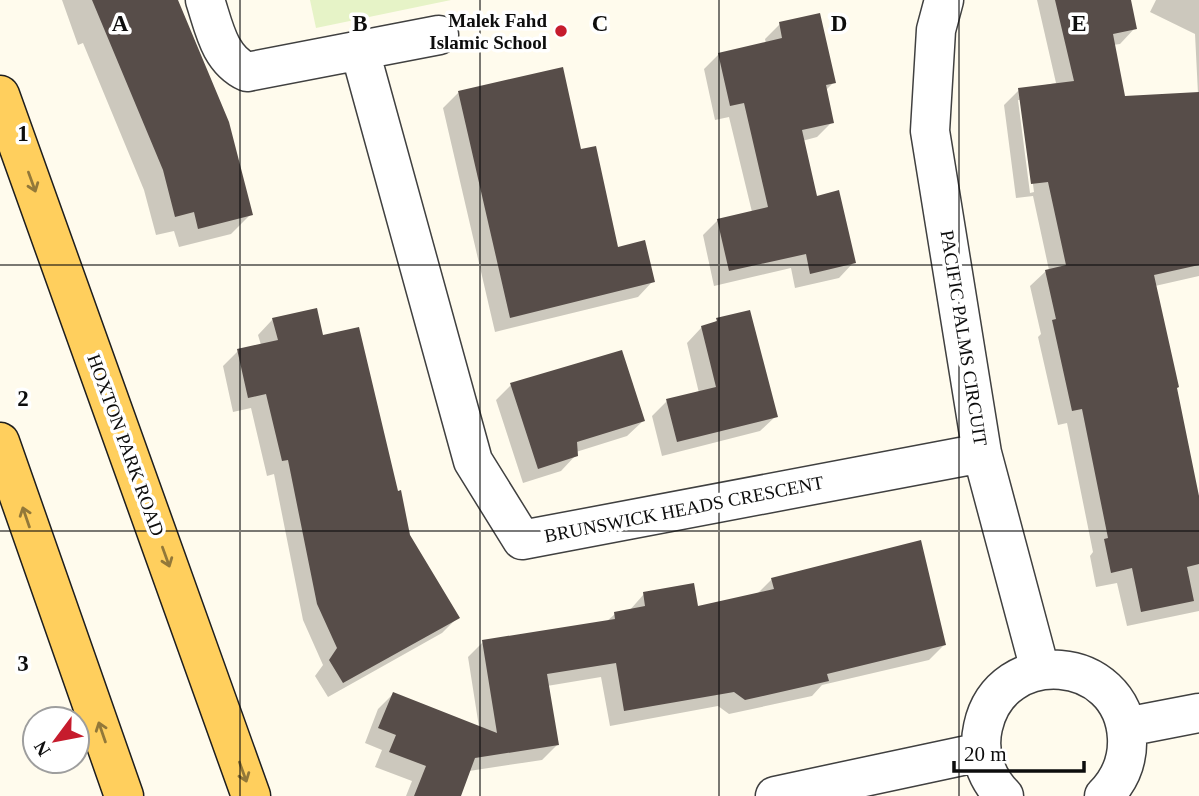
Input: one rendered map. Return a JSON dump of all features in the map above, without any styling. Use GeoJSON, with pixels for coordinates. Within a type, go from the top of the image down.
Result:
{"type":"FeatureCollection","features":[{"type":"Feature","properties":{"kind":"main road","name":"HOXTON PARK ROAD"},"geometry":{"type":"LineString","coordinates":[[0,95],[251,796]]}},
{"type":"Feature","properties":{"kind":"main road"},"geometry":{"type":"LineString","coordinates":[[0,442],[124,796]]}},
{"type":"Feature","properties":{"kind":"street"},"geometry":{"type":"LineString","coordinates":[[205,0],[220,45],[230,62],[247,72],[439,35]]}},
{"type":"Feature","properties":{"kind":"street","name":"PACIFIC PALMS CIRCUIT"},"geometry":{"type":"LineString","coordinates":[[944,0],[936,30],[930,131],[982,453],[1040,670]]}},
{"type":"Feature","properties":{"kind":"street","name":"BRUNSWICK HEADS CRESCENT"},"geometry":{"type":"LineString","coordinates":[[360,51],[473,461],[522,540],[982,453]]}},
{"type":"Feature","properties":{"kind":"street"},"geometry":{"type":"LineString","coordinates":[[1004,796],[985,768],[981,736],[985,717],[995,698],[1007,685],[1040,670],[1055,669],[1073,671],[1091,679],[1108,692],[1119,708],[1126,727],[1127,747],[1123,771],[1104,796]]}},
{"type":"Feature","properties":{"kind":"street"},"geometry":{"type":"LineString","coordinates":[[1126,727],[1199,713]]}},
{"type":"Feature","properties":{"kind":"street"},"geometry":{"type":"LineString","coordinates":[[775,796],[981,751]]}},
{"type":"Feature","properties":{"kind":"green space"},"geometry":{"type":"Polygon","coordinates":[[[310,0],[451,0],[316,28],[310,0]]]}},
{"type":"Feature","properties":{"kind":"building"},"geometry":{"type":"Polygon","coordinates":[[[92,0],[178,0],[229,122],[253,215],[198,229],[194,212],[175,217],[163,170],[92,0]]]}},
{"type":"Feature","properties":{"kind":"building"},"geometry":{"type":"Polygon","coordinates":[[[1055,0],[1131,0],[1137,29],[1113,34],[1125,96],[1199,92],[1199,265],[1154,275],[1179,387],[1177,388],[1199,496],[1199,564],[1187,567],[1194,601],[1141,612],[1132,568],[1111,573],[1104,539],[1108,538],[1082,409],[1072,411],[1052,320],[1056,319],[1045,270],[1066,265],[1048,182],[1031,184],[1018,88],[1074,81],[1055,0]]]}},
{"type":"Feature","properties":{"kind":"building"},"geometry":{"type":"Polygon","coordinates":[[[820,13],[836,83],[826,85],[834,123],[802,130],[817,196],[839,190],[856,263],[810,274],[806,254],[729,271],[717,219],[768,207],[744,103],[730,106],[718,53],[782,38],[779,22],[820,13]]]}},
{"type":"Feature","properties":{"kind":"building"},"geometry":{"type":"Polygon","coordinates":[[[563,67],[581,149],[596,146],[618,247],[645,240],[655,282],[510,318],[458,91],[563,67]]]}},
{"type":"Feature","properties":{"kind":"building"},"geometry":{"type":"Polygon","coordinates":[[[317,308],[323,335],[359,327],[410,535],[460,618],[343,683],[329,660],[337,648],[317,604],[288,460],[282,461],[266,394],[248,398],[237,349],[278,340],[272,318],[317,308]]]}},
{"type":"Feature","properties":{"kind":"building"},"geometry":{"type":"Polygon","coordinates":[[[750,310],[778,417],[677,442],[666,399],[716,387],[701,326],[717,321],[716,318],[750,310]]]}},
{"type":"Feature","properties":{"kind":"building"},"geometry":{"type":"Polygon","coordinates":[[[622,350],[645,421],[577,442],[578,456],[538,469],[510,383],[622,350]]]}},
{"type":"Feature","properties":{"kind":"building"},"geometry":{"type":"Polygon","coordinates":[[[921,540],[946,645],[827,674],[829,681],[745,700],[734,692],[624,711],[616,663],[547,674],[559,745],[475,758],[461,796],[414,796],[426,766],[389,752],[396,735],[378,728],[393,692],[497,733],[482,640],[615,619],[614,612],[645,606],[643,592],[694,583],[698,606],[774,589],[771,578],[921,540]]]}},
{"type":"Feature","properties":{"kind":"place","name":"Malek Fahd Islamic School"},"geometry":{"type":"Point","coordinates":[561,31]}}]}
